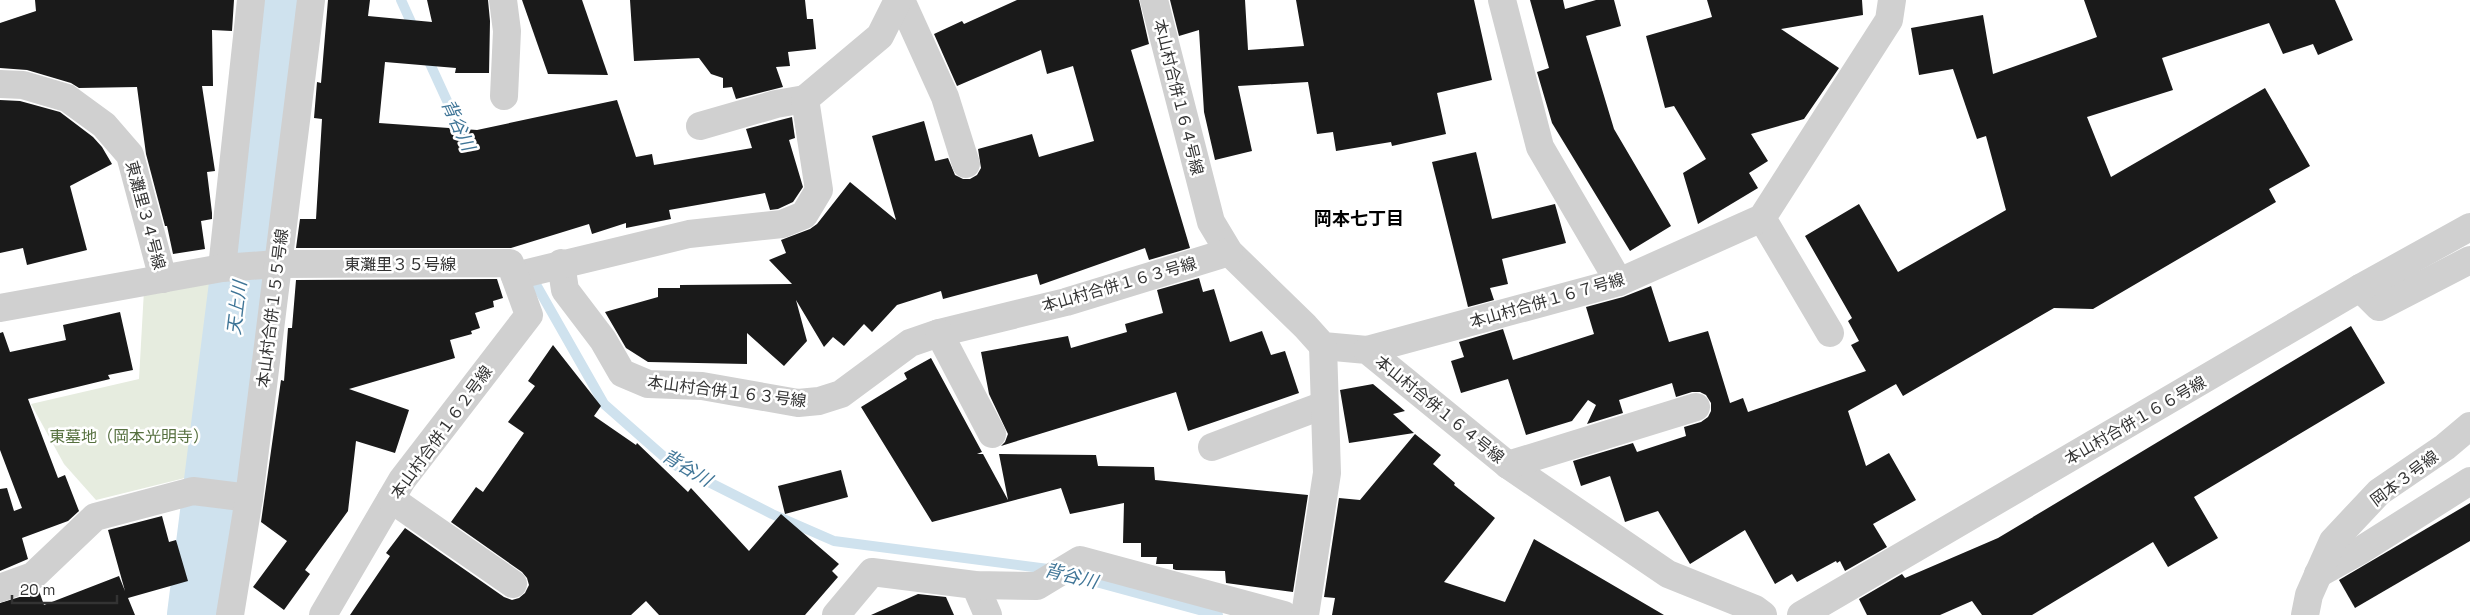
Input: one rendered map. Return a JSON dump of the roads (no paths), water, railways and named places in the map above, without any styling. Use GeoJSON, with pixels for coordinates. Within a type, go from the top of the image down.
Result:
{"type":"FeatureCollection","features":[{"type":"Feature","properties":{"kind":"street"},"geometry":{"type":"LineString","coordinates":[[222,260],[251,0]]}},
{"type":"Feature","properties":{"kind":"street","name":"本山村合併１５５号線"},"geometry":{"type":"LineString","coordinates":[[230,615],[249,498],[311,0]]}},
{"type":"Feature","properties":{"kind":"street"},"geometry":{"type":"LineString","coordinates":[[503,0],[507,31],[504,96]]}},
{"type":"Feature","properties":{"kind":"street"},"geometry":{"type":"LineString","coordinates":[[700,126],[776,104],[805,99],[880,36],[900,0]]}},
{"type":"Feature","properties":{"kind":"street"},"geometry":{"type":"LineString","coordinates":[[900,0],[945,97],[966,164]]}},
{"type":"Feature","properties":{"kind":"street","name":"本山村合併１６４号線"},"geometry":{"type":"LineString","coordinates":[[1154,0],[1211,222],[1229,252],[1305,326],[1322,346],[1367,350],[1508,465],[1668,574],[1755,609],[1763,615]]}},
{"type":"Feature","properties":{"kind":"street"},"geometry":{"type":"LineString","coordinates":[[1502,0],[1540,147],[1619,282]]}},
{"type":"Feature","properties":{"kind":"street"},"geometry":{"type":"LineString","coordinates":[[1830,334],[1762,218],[1889,20],[1892,0]]}},
{"type":"Feature","properties":{"kind":"street","name":"東灘里３４号線"},"geometry":{"type":"LineString","coordinates":[[0,84],[23,85],[67,98],[104,125],[130,155],[163,279]]}},
{"type":"Feature","properties":{"kind":"street"},"geometry":{"type":"LineString","coordinates":[[515,276],[562,268],[690,234],[782,224],[804,215],[819,190],[805,99]]}},
{"type":"Feature","properties":{"kind":"street","name":"本山村合併１６７号線"},"geometry":{"type":"LineString","coordinates":[[1367,350],[1619,282],[1762,218]]}},
{"type":"Feature","properties":{"kind":"street","name":"本山村合併１６６号線"},"geometry":{"type":"LineString","coordinates":[[1801,615],[2360,288],[2470,227]]}},
{"type":"Feature","properties":{"kind":"street","name":"本山村合併１６３号線"},"geometry":{"type":"LineString","coordinates":[[562,268],[565,290],[602,340],[622,373],[648,384],[702,386],[798,403],[819,401],[840,394],[910,343],[939,333],[1066,302],[1229,252]]}},
{"type":"Feature","properties":{"kind":"street"},"geometry":{"type":"LineString","coordinates":[[0,308],[163,279],[222,260],[277,264]]}},
{"type":"Feature","properties":{"kind":"street"},"geometry":{"type":"LineString","coordinates":[[2360,288],[2379,307],[2470,260]]}},
{"type":"Feature","properties":{"kind":"street","name":"東灘里３５号線"},"geometry":{"type":"LineString","coordinates":[[277,264],[510,263],[515,276]]}},
{"type":"Feature","properties":{"kind":"street"},"geometry":{"type":"LineString","coordinates":[[524,302],[562,268]]}},
{"type":"Feature","properties":{"kind":"street","name":"本山村合併１６２号線"},"geometry":{"type":"LineString","coordinates":[[323,615],[402,480],[529,315],[515,276]]}},
{"type":"Feature","properties":{"kind":"street"},"geometry":{"type":"LineString","coordinates":[[939,333],[992,434]]}},
{"type":"Feature","properties":{"kind":"street"},"geometry":{"type":"LineString","coordinates":[[1305,615],[1327,472],[1322,346]]}},
{"type":"Feature","properties":{"kind":"street"},"geometry":{"type":"LineString","coordinates":[[1212,447],[1324,405]]}},
{"type":"Feature","properties":{"kind":"street"},"geometry":{"type":"LineString","coordinates":[[1508,465],[1696,407]]}},
{"type":"Feature","properties":{"kind":"street","name":"岡本３号線"},"geometry":{"type":"LineString","coordinates":[[2305,615],[2309,595],[2333,541],[2379,492],[2445,447],[2470,426]]}},
{"type":"Feature","properties":{"kind":"street"},"geometry":{"type":"LineString","coordinates":[[2318,574],[2361,550],[2470,481]]}},
{"type":"Feature","properties":{"kind":"street"},"geometry":{"type":"LineString","coordinates":[[0,588],[33,576],[94,517],[193,491],[249,498]]}},
{"type":"Feature","properties":{"kind":"street"},"geometry":{"type":"LineString","coordinates":[[391,499],[512,584]]}},
{"type":"Feature","properties":{"kind":"street"},"geometry":{"type":"LineString","coordinates":[[836,615],[872,572],[975,585],[1037,586],[1080,560],[1284,615]]}},
{"type":"Feature","properties":{"kind":"street"},"geometry":{"type":"LineString","coordinates":[[975,585],[988,615]]}},
{"type":"Feature","properties":{"kind":"waterway","name":"天上川"},"geometry":{"type":"LineString","coordinates":[[198,615],[276,0]]}},
{"type":"Feature","properties":{"kind":"waterway","name":"背谷川"},"geometry":{"type":"LineString","coordinates":[[401,0],[415,31]]}},
{"type":"Feature","properties":{"kind":"waterway","name":"背谷川"},"geometry":{"type":"LineString","coordinates":[[426,55],[465,140]]}},
{"type":"Feature","properties":{"kind":"waterway","name":"背谷川"},"geometry":{"type":"LineString","coordinates":[[530,274],[604,404],[671,463],[772,514],[834,541],[1048,569],[1218,615]]}},
{"type":"Feature","properties":{"kind":"district","name":"岡本七丁目"},"geometry":{"type":"Point","coordinates":[1359,219]}},
{"type":"Feature","properties":{"kind":"park label","name":"東墓地（岡本光明寺）"},"geometry":{"type":"Point","coordinates":[129,436]}}]}
